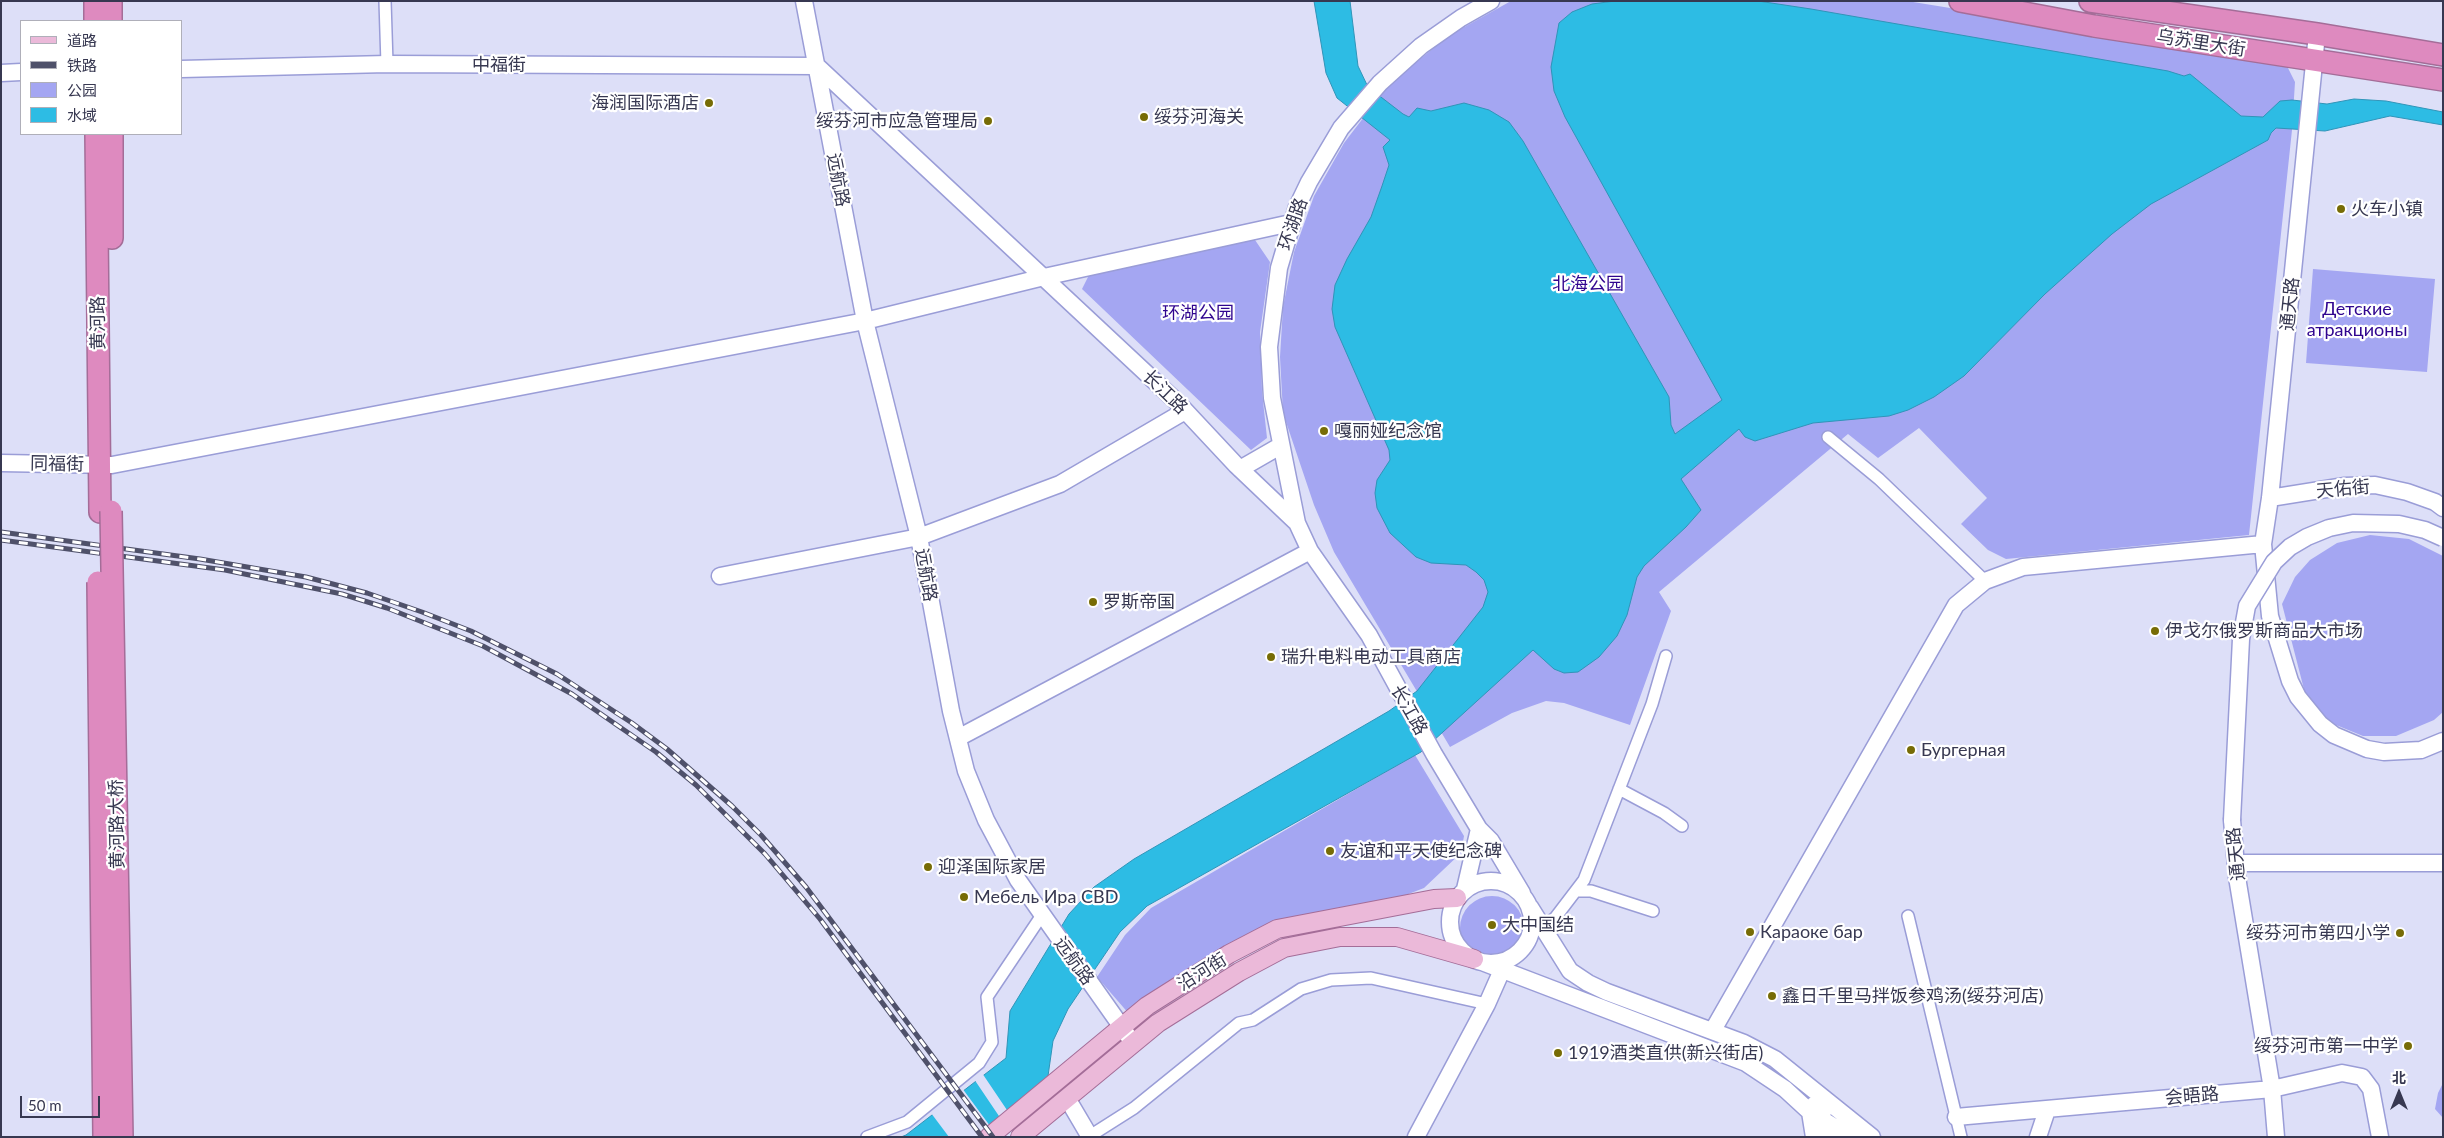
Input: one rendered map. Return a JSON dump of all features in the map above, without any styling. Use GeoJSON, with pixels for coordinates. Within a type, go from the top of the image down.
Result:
{"type":"FeatureCollection","features":[{"type":"Feature","properties":{"kind":"highway"},"geometry":{"type":"LineString","coordinates":[[95,1],[95,20]]}},
{"type":"Feature","properties":{"kind":"highway"},"geometry":{"type":"LineString","coordinates":[[110,1],[111,20]]}},
{"type":"Feature","properties":{"kind":"highway","name":"乌苏里大街"},"geometry":{"type":"LineString","coordinates":[[1960,1],[2094,26],[2443,80]]}},
{"type":"Feature","properties":{"kind":"highway","name":"乌苏里大街"},"geometry":{"type":"LineString","coordinates":[[2095,2],[2317,34],[2443,55]]}},
{"type":"Feature","properties":{"kind":"highway","name":"黄河路"},"geometry":{"type":"LineString","coordinates":[[96,135],[106,465]]}},
{"type":"Feature","properties":{"kind":"highway","name":"黄河路"},"geometry":{"type":"LineString","coordinates":[[105,511],[112,135]]}},
{"type":"Feature","properties":{"kind":"highway","name":"黄河路大桥"},"geometry":{"type":"LineString","coordinates":[[104,1137],[98,642],[105,511]]}},
{"type":"Feature","properties":{"kind":"highway","name":"黄河路大桥"},"geometry":{"type":"LineString","coordinates":[[105,511],[122,1137]]}},
{"type":"Feature","properties":{"kind":"main road","name":"沿河街"},"geometry":{"type":"LineString","coordinates":[[989,1137],[1147,1006],[1229,954],[1277,930],[1461,894]]}},
{"type":"Feature","properties":{"kind":"main road","name":"沿河街"},"geometry":{"type":"LineString","coordinates":[[1020,1137],[1158,1022],[1239,972],[1284,948],[1340,937],[1397,937],[1474,959]]}},
{"type":"Feature","properties":{"kind":"street"},"geometry":{"type":"LineString","coordinates":[[385,1],[387,64]]}},
{"type":"Feature","properties":{"kind":"street"},"geometry":{"type":"LineString","coordinates":[[804,1],[817,66]]}},
{"type":"Feature","properties":{"kind":"street","name":"环湖路"},"geometry":{"type":"LineString","coordinates":[[1297,523],[1280,446],[1272,398],[1269,347],[1279,268],[1291,223],[1309,182],[1347,121],[1380,83],[1421,46],[1461,18],[1491,1]]}},
{"type":"Feature","properties":{"kind":"street"},"geometry":{"type":"LineString","coordinates":[[2094,26],[2095,2]]}},
{"type":"Feature","properties":{"kind":"street","name":"通天路"},"geometry":{"type":"LineString","coordinates":[[2317,34],[2270,498],[2263,544],[2270,616],[2290,681],[2308,711],[2334,735],[2367,749],[2402,752],[2421,750],[2443,741]]}},
{"type":"Feature","properties":{"kind":"street","name":"中福街"},"geometry":{"type":"LineString","coordinates":[[182,69],[387,64],[817,66]]}},
{"type":"Feature","properties":{"kind":"street","name":"长江路"},"geometry":{"type":"LineString","coordinates":[[817,66],[1185,411],[1240,469],[1297,523],[1310,551],[1369,635],[1394,685],[1479,829],[1491,841],[1570,971],[1588,983],[1607,992],[1713,1030],[1775,1059],[1872,1137]]}},
{"type":"Feature","properties":{"kind":"street","name":"远航路"},"geometry":{"type":"LineString","coordinates":[[817,66],[864,321],[919,537],[966,771],[986,820],[1018,880],[1133,1043]]}},
{"type":"Feature","properties":{"kind":"street"},"geometry":{"type":"LineString","coordinates":[[1,73],[20,72]]}},
{"type":"Feature","properties":{"kind":"street","name":"同福街"},"geometry":{"type":"LineString","coordinates":[[1,463],[106,465],[864,321],[1044,277],[1291,223]]}},
{"type":"Feature","properties":{"kind":"street"},"geometry":{"type":"LineString","coordinates":[[720,576],[919,537],[1060,484],[1185,411]]}},
{"type":"Feature","properties":{"kind":"street"},"geometry":{"type":"LineString","coordinates":[[1828,437],[1879,479],[1985,581]]}},
{"type":"Feature","properties":{"kind":"street"},"geometry":{"type":"LineString","coordinates":[[1240,469],[1280,446]]}},
{"type":"Feature","properties":{"kind":"street","name":"天佑街"},"geometry":{"type":"LineString","coordinates":[[2270,498],[2345,486],[2375,485],[2407,492],[2435,502],[2443,508]]}},
{"type":"Feature","properties":{"kind":"street","name":"通天路"},"geometry":{"type":"LineString","coordinates":[[2276,1137],[2272,1089],[2236,863],[2232,820],[2241,639],[2247,606],[2274,562],[2290,546],[2329,528],[2353,523],[2399,524],[2425,530],[2443,538]]}},
{"type":"Feature","properties":{"kind":"street"},"geometry":{"type":"LineString","coordinates":[[1713,1030],[1956,605],[1985,581],[2024,567],[2263,544]]}},
{"type":"Feature","properties":{"kind":"street"},"geometry":{"type":"LineString","coordinates":[[958,738],[1310,551]]}},
{"type":"Feature","properties":{"kind":"street"},"geometry":{"type":"LineString","coordinates":[[1542,927],[1555,918],[1584,880],[1652,704],[1666,656]]}},
{"type":"Feature","properties":{"kind":"street"},"geometry":{"type":"LineString","coordinates":[[1619,790],[1664,813],[1682,826]]}},
{"type":"Feature","properties":{"kind":"street"},"geometry":{"type":"LineString","coordinates":[[1479,829],[1461,894],[1450,912],[1452,936],[1461,950],[1474,959],[1504,967],[1746,1063],[1785,1089],[1817,1116],[1851,1137]]}},
{"type":"Feature","properties":{"kind":"street"},"geometry":{"type":"LineString","coordinates":[[2236,863],[2443,863]]}},
{"type":"Feature","properties":{"kind":"street"},"geometry":{"type":"LineString","coordinates":[[1416,1137],[1488,1004],[1504,967],[1520,952],[1529,938],[1533,923],[1526,900],[1511,885],[1491,880],[1478,882],[1461,894]]}},
{"type":"Feature","properties":{"kind":"street"},"geometry":{"type":"LineString","coordinates":[[1576,891],[1591,891],[1652,911]]}},
{"type":"Feature","properties":{"kind":"street"},"geometry":{"type":"LineString","coordinates":[[867,1137],[907,1122],[979,1063],[992,1042],[987,997],[1042,915]]}},
{"type":"Feature","properties":{"kind":"street"},"geometry":{"type":"LineString","coordinates":[[1908,916],[1961,1137]]}},
{"type":"Feature","properties":{"kind":"street"},"geometry":{"type":"LineString","coordinates":[[1067,1098],[1090,1136],[1134,1108],[1239,1023],[1253,1020],[1301,989],[1331,980],[1371,978],[1488,1004]]}},
{"type":"Feature","properties":{"kind":"street","name":"会晤路"},"geometry":{"type":"LineString","coordinates":[[1956,1117],[2272,1089],[2342,1073],[2362,1077],[2371,1089],[2380,1137]]}},
{"type":"Feature","properties":{"kind":"street"},"geometry":{"type":"LineString","coordinates":[[1814,1137],[1820,1095]]}},
{"type":"Feature","properties":{"kind":"street"},"geometry":{"type":"LineString","coordinates":[[2038,1137],[2047,1110]]}},
{"type":"Feature","properties":{"kind":"street"},"geometry":{"type":"LineString","coordinates":[[1817,1116],[1826,1137]]}},
{"type":"Feature","properties":{"kind":"green space","name":"北海公园"},"geometry":{"type":"Polygon","coordinates":[[[1511,1],[1907,1],[2270,60],[2288,68],[2295,82],[2292,130],[2249,535],[2006,559],[1988,550],[1961,524],[1987,498],[1919,428],[1878,458],[1848,434],[1659,592],[1671,611],[1630,725],[1564,703],[1546,701],[1512,713],[1450,747],[1334,552],[1314,505],[1283,413],[1280,357],[1283,307],[1294,252],[1314,196],[1344,143],[1390,83],[1450,35],[1511,1]]]}},
{"type":"Feature","properties":{"kind":"green space","name":"环湖公园"},"geometry":{"type":"Polygon","coordinates":[[[1255,240],[1270,262],[1260,332],[1262,392],[1267,438],[1251,450],[1082,289],[1090,273],[1255,240]]]}},
{"type":"Feature","properties":{"kind":"green space","name":"Детские атракционы"},"geometry":{"type":"Polygon","coordinates":[[[2313,269],[2435,279],[2427,372],[2306,363],[2313,269]]]}},
{"type":"Feature","properties":{"kind":"green space"},"geometry":{"type":"Polygon","coordinates":[[[2370,535],[2409,539],[2443,556],[2443,712],[2434,720],[2396,736],[2363,736],[2336,725],[2321,714],[2306,697],[2282,604],[2295,577],[2310,560],[2337,543],[2370,535]]]}},
{"type":"Feature","properties":{"kind":"green space"},"geometry":{"type":"Polygon","coordinates":[[[1415,755],[1464,836],[1461,853],[1424,888],[1393,900],[1303,918],[1130,1015],[1097,977],[1125,935],[1151,908],[1415,755]]]}},
{"type":"Feature","properties":{"kind":"green space"},"geometry":{"type":"Polygon","coordinates":[[[1486,896],[1498,896],[1515,905],[1522,916],[1524,928],[1522,940],[1515,951],[1498,960],[1486,960],[1474,955],[1465,946],[1460,934],[1460,922],[1465,910],[1474,901],[1486,896]]]}},
{"type":"Feature","properties":{"kind":"green space"},"geometry":{"type":"Polygon","coordinates":[[[2443,1083],[2443,1118],[2435,1109],[2438,1093],[2443,1083]]]}},
{"type":"Feature","properties":{"kind":"water","name":"北海公园"},"geometry":{"type":"Polygon","coordinates":[[[1314,1],[1350,1],[1358,66],[1368,87],[1403,114],[1409,117],[1417,108],[1431,111],[1464,103],[1489,110],[1509,122],[1523,141],[1669,397],[1671,425],[1675,434],[1722,400],[1565,117],[1554,91],[1551,67],[1559,23],[1572,12],[1592,4],[1615,1],[1758,1],[2168,71],[2184,76],[2190,74],[2241,116],[2263,117],[2280,101],[2292,100],[2327,104],[2354,99],[2386,101],[2443,112],[2443,125],[2390,116],[2325,131],[2276,128],[2268,140],[2151,204],[2112,234],[2045,294],[1964,376],[1934,397],[1908,410],[1889,416],[1813,423],[1755,441],[1745,437],[1739,429],[1681,479],[1701,510],[1686,527],[1644,566],[1637,577],[1627,615],[1617,636],[1599,657],[1578,672],[1564,673],[1554,669],[1533,650],[1421,752],[1147,906],[1120,932],[1068,1009],[1053,1041],[1047,1083],[981,1137],[901,1137],[1006,1058],[1010,1011],[1069,914],[1094,887],[1134,859],[1389,711],[1417,691],[1483,607],[1488,592],[1484,580],[1476,572],[1466,565],[1431,563],[1416,557],[1390,533],[1377,508],[1375,493],[1377,480],[1390,460],[1389,450],[1335,327],[1332,309],[1335,285],[1347,259],[1371,217],[1382,186],[1389,165],[1383,147],[1390,140],[1337,98],[1326,73],[1314,1]]]}},
{"type":"Feature","properties":{"kind":"pier"},"geometry":{"type":"Polygon","coordinates":[[[982,1073],[1011,1116],[1003,1122],[974,1079],[982,1073]]]}},
{"type":"Feature","properties":{"kind":"pier"},"geometry":{"type":"Polygon","coordinates":[[[962,1088],[993,1130],[985,1137],[949,1137],[931,1113],[962,1088]]]}},
{"type":"Feature","properties":{"kind":"railway"},"geometry":{"type":"LineString","coordinates":[[1,532],[200,559],[306,577],[367,593],[422,612],[471,631],[557,674],[632,723],[667,749],[732,806],[761,835],[806,887],[993,1137]]}},
{"type":"Feature","properties":{"kind":"railway"},"geometry":{"type":"LineString","coordinates":[[1,540],[225,570],[342,594],[387,608],[483,646],[572,694],[656,752],[696,785],[765,854],[820,919],[982,1137]]}},
{"type":"Feature","properties":{"kind":"place","name":"海润国际酒店"},"geometry":{"type":"Point","coordinates":[709,103]}},
{"type":"Feature","properties":{"kind":"place","name":"绥芬河海关"},"geometry":{"type":"Point","coordinates":[1144,117]}},
{"type":"Feature","properties":{"kind":"place","name":"绥芬河市应急管理局"},"geometry":{"type":"Point","coordinates":[988,121]}},
{"type":"Feature","properties":{"kind":"place","name":"火车小镇"},"geometry":{"type":"Point","coordinates":[2341,209]}},
{"type":"Feature","properties":{"kind":"place","name":"嘎丽娅纪念馆"},"geometry":{"type":"Point","coordinates":[1324,431]}},
{"type":"Feature","properties":{"kind":"place","name":"罗斯帝国"},"geometry":{"type":"Point","coordinates":[1093,602]}},
{"type":"Feature","properties":{"kind":"place","name":"伊戈尔俄罗斯商品大市场"},"geometry":{"type":"Point","coordinates":[2155,631]}},
{"type":"Feature","properties":{"kind":"place","name":"瑞升电料电动工具商店"},"geometry":{"type":"Point","coordinates":[1271,657]}},
{"type":"Feature","properties":{"kind":"place","name":"Бургерная"},"geometry":{"type":"Point","coordinates":[1911,750]}},
{"type":"Feature","properties":{"kind":"place","name":"友谊和平天使纪念碑"},"geometry":{"type":"Point","coordinates":[1330,851]}},
{"type":"Feature","properties":{"kind":"place","name":"迎泽国际家居"},"geometry":{"type":"Point","coordinates":[928,867]}},
{"type":"Feature","properties":{"kind":"place","name":"Мебель Ира CBD"},"geometry":{"type":"Point","coordinates":[964,897]}},
{"type":"Feature","properties":{"kind":"place","name":"大中国结"},"geometry":{"type":"Point","coordinates":[1492,925]}},
{"type":"Feature","properties":{"kind":"place","name":"Караоке бар"},"geometry":{"type":"Point","coordinates":[1750,932]}},
{"type":"Feature","properties":{"kind":"place","name":"绥芬河市第四小学"},"geometry":{"type":"Point","coordinates":[2400,933]}},
{"type":"Feature","properties":{"kind":"place","name":"鑫日千里马拌饭参鸡汤(绥芬河店)"},"geometry":{"type":"Point","coordinates":[1772,996]}},
{"type":"Feature","properties":{"kind":"place","name":"绥芬河市第一中学"},"geometry":{"type":"Point","coordinates":[2408,1046]}},
{"type":"Feature","properties":{"kind":"place","name":"1919酒类直供(新兴街店)"},"geometry":{"type":"Point","coordinates":[1558,1053]}}]}
